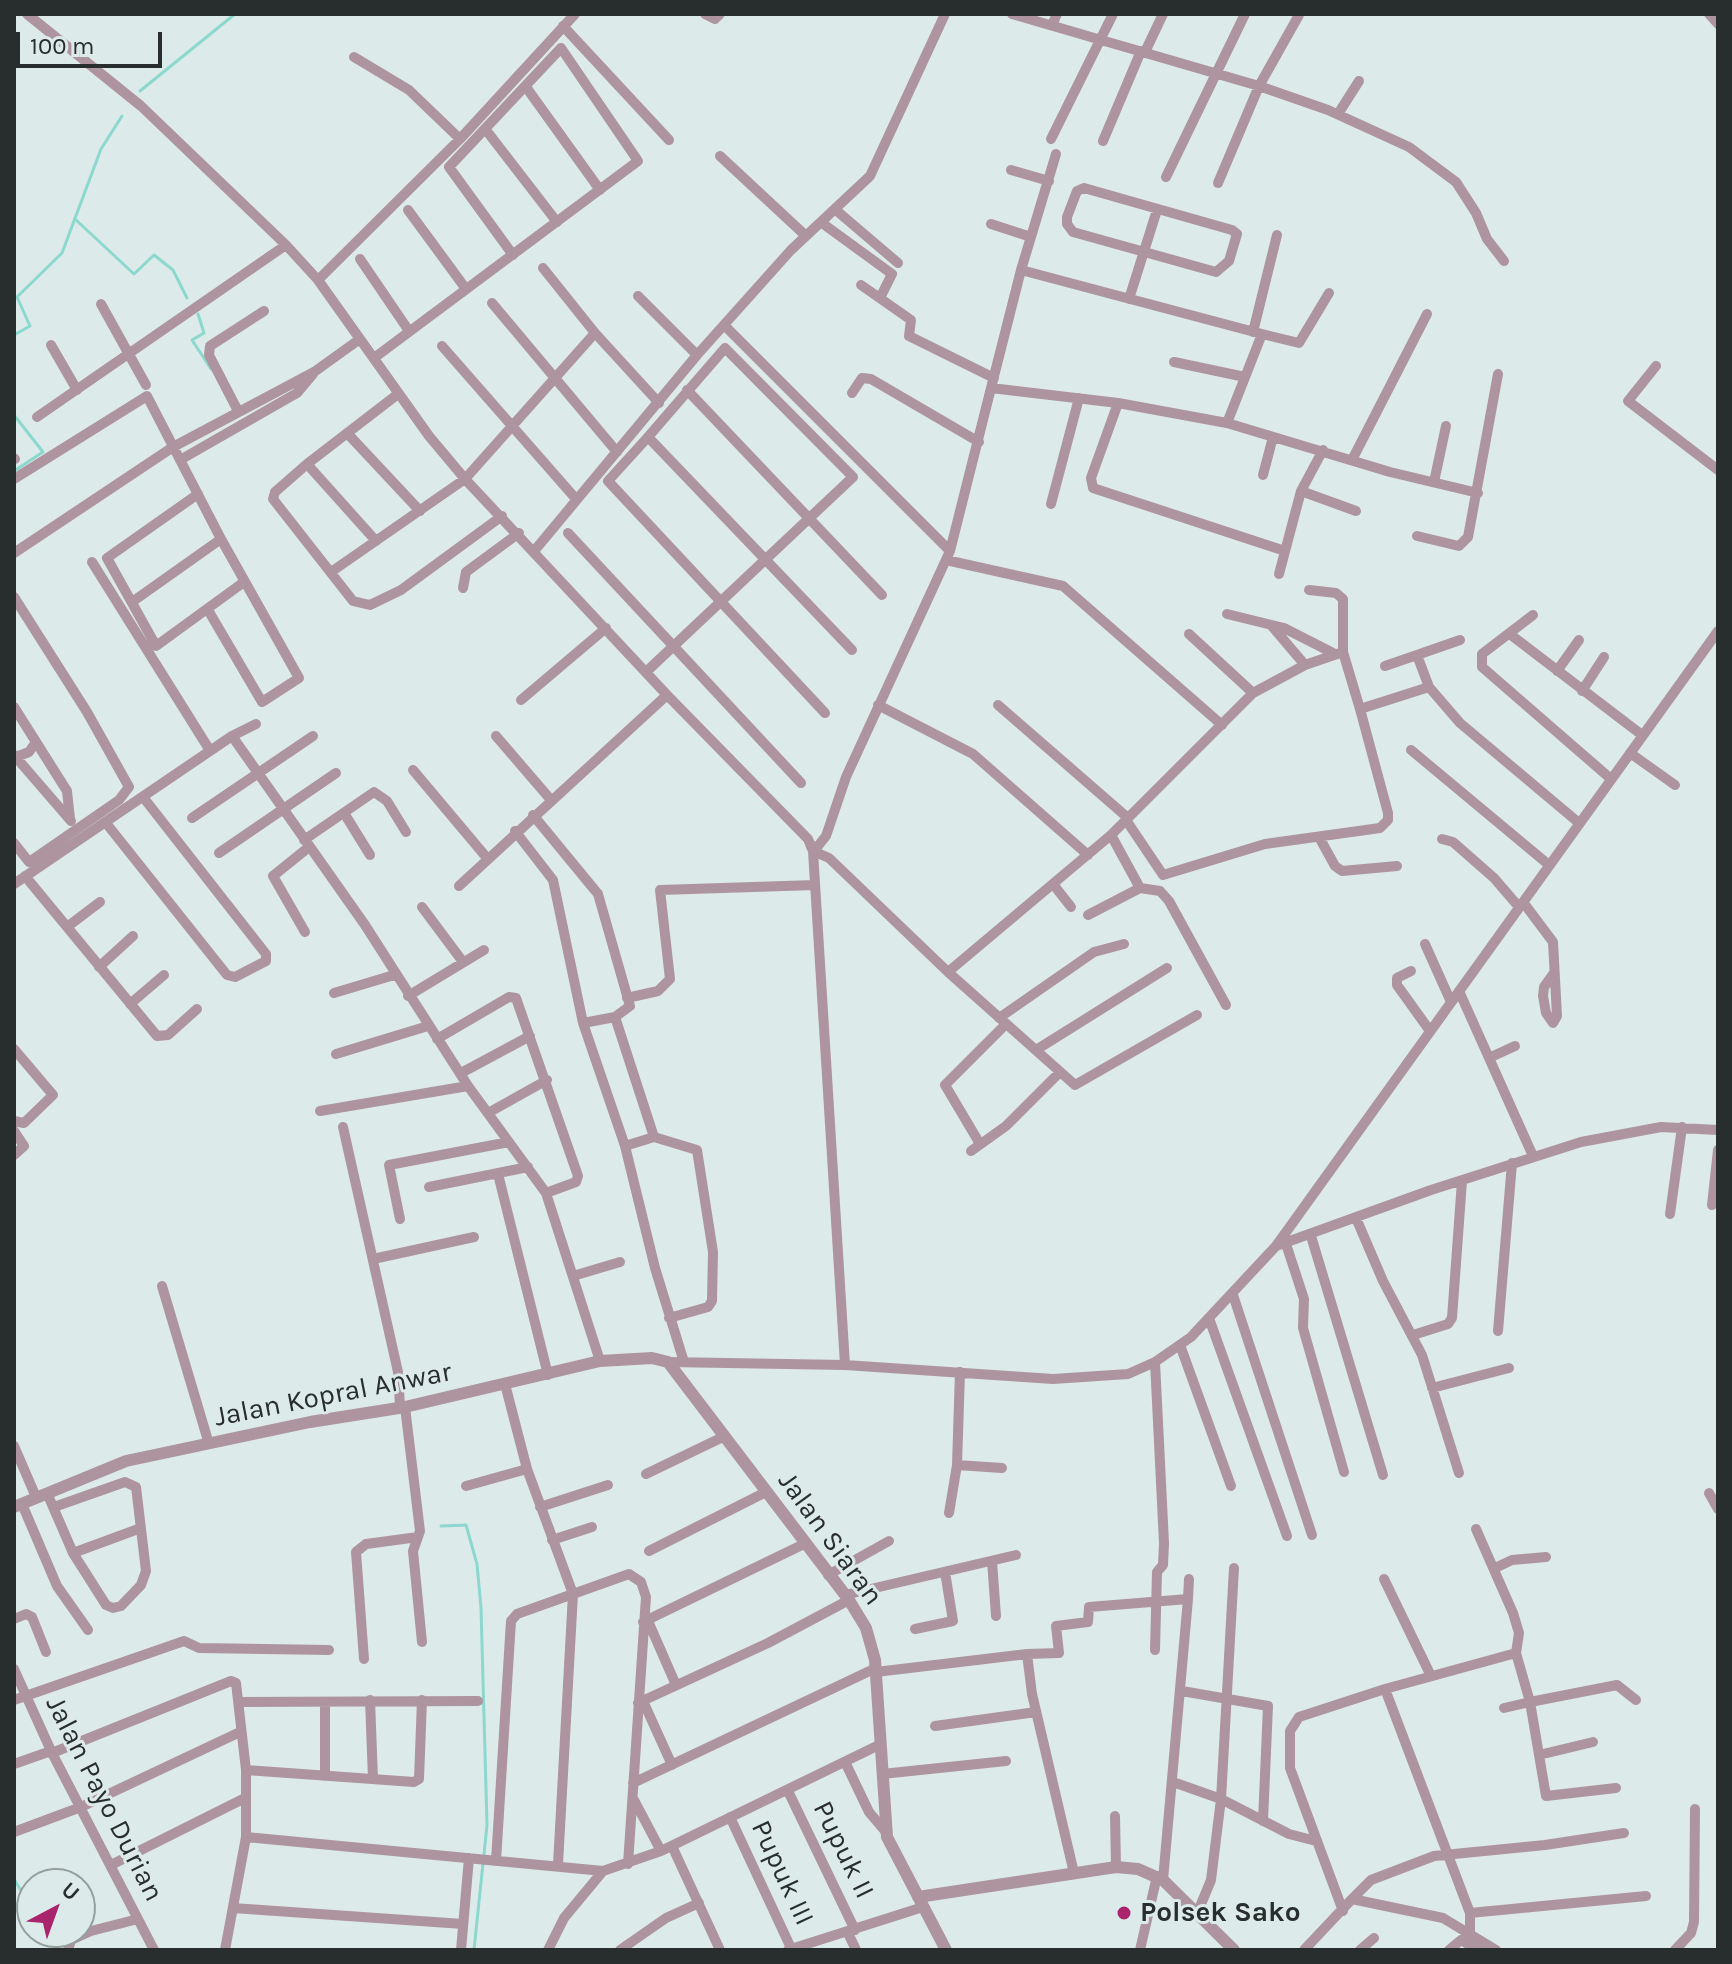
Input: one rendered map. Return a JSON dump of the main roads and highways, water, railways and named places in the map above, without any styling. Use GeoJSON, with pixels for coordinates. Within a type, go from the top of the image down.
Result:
{"type":"FeatureCollection","features":[{"type":"Feature","properties":{"kind":"waterway"},"geometry":{"type":"LineString","coordinates":[[140,91],[235,14]]}},
{"type":"Feature","properties":{"kind":"waterway"},"geometry":{"type":"LineString","coordinates":[[14,335],[30,326],[17,297],[62,253],[101,149],[122,116]]}},
{"type":"Feature","properties":{"kind":"waterway"},"geometry":{"type":"LineString","coordinates":[[75,219],[134,274],[154,255],[173,270],[187,298]]}},
{"type":"Feature","properties":{"kind":"waterway"},"geometry":{"type":"LineString","coordinates":[[198,314],[204,333],[192,340],[211,369]]}},
{"type":"Feature","properties":{"kind":"waterway"},"geometry":{"type":"LineString","coordinates":[[14,415],[43,452],[14,471]]}},
{"type":"Feature","properties":{"kind":"waterway"},"geometry":{"type":"LineString","coordinates":[[441,1526],[466,1525],[477,1564],[481,1608],[487,1825],[474,1950]]}},
{"type":"Feature","properties":{"kind":"place","name":"Polsek Sako"},"geometry":{"type":"Point","coordinates":[1124,1913]}}]}
